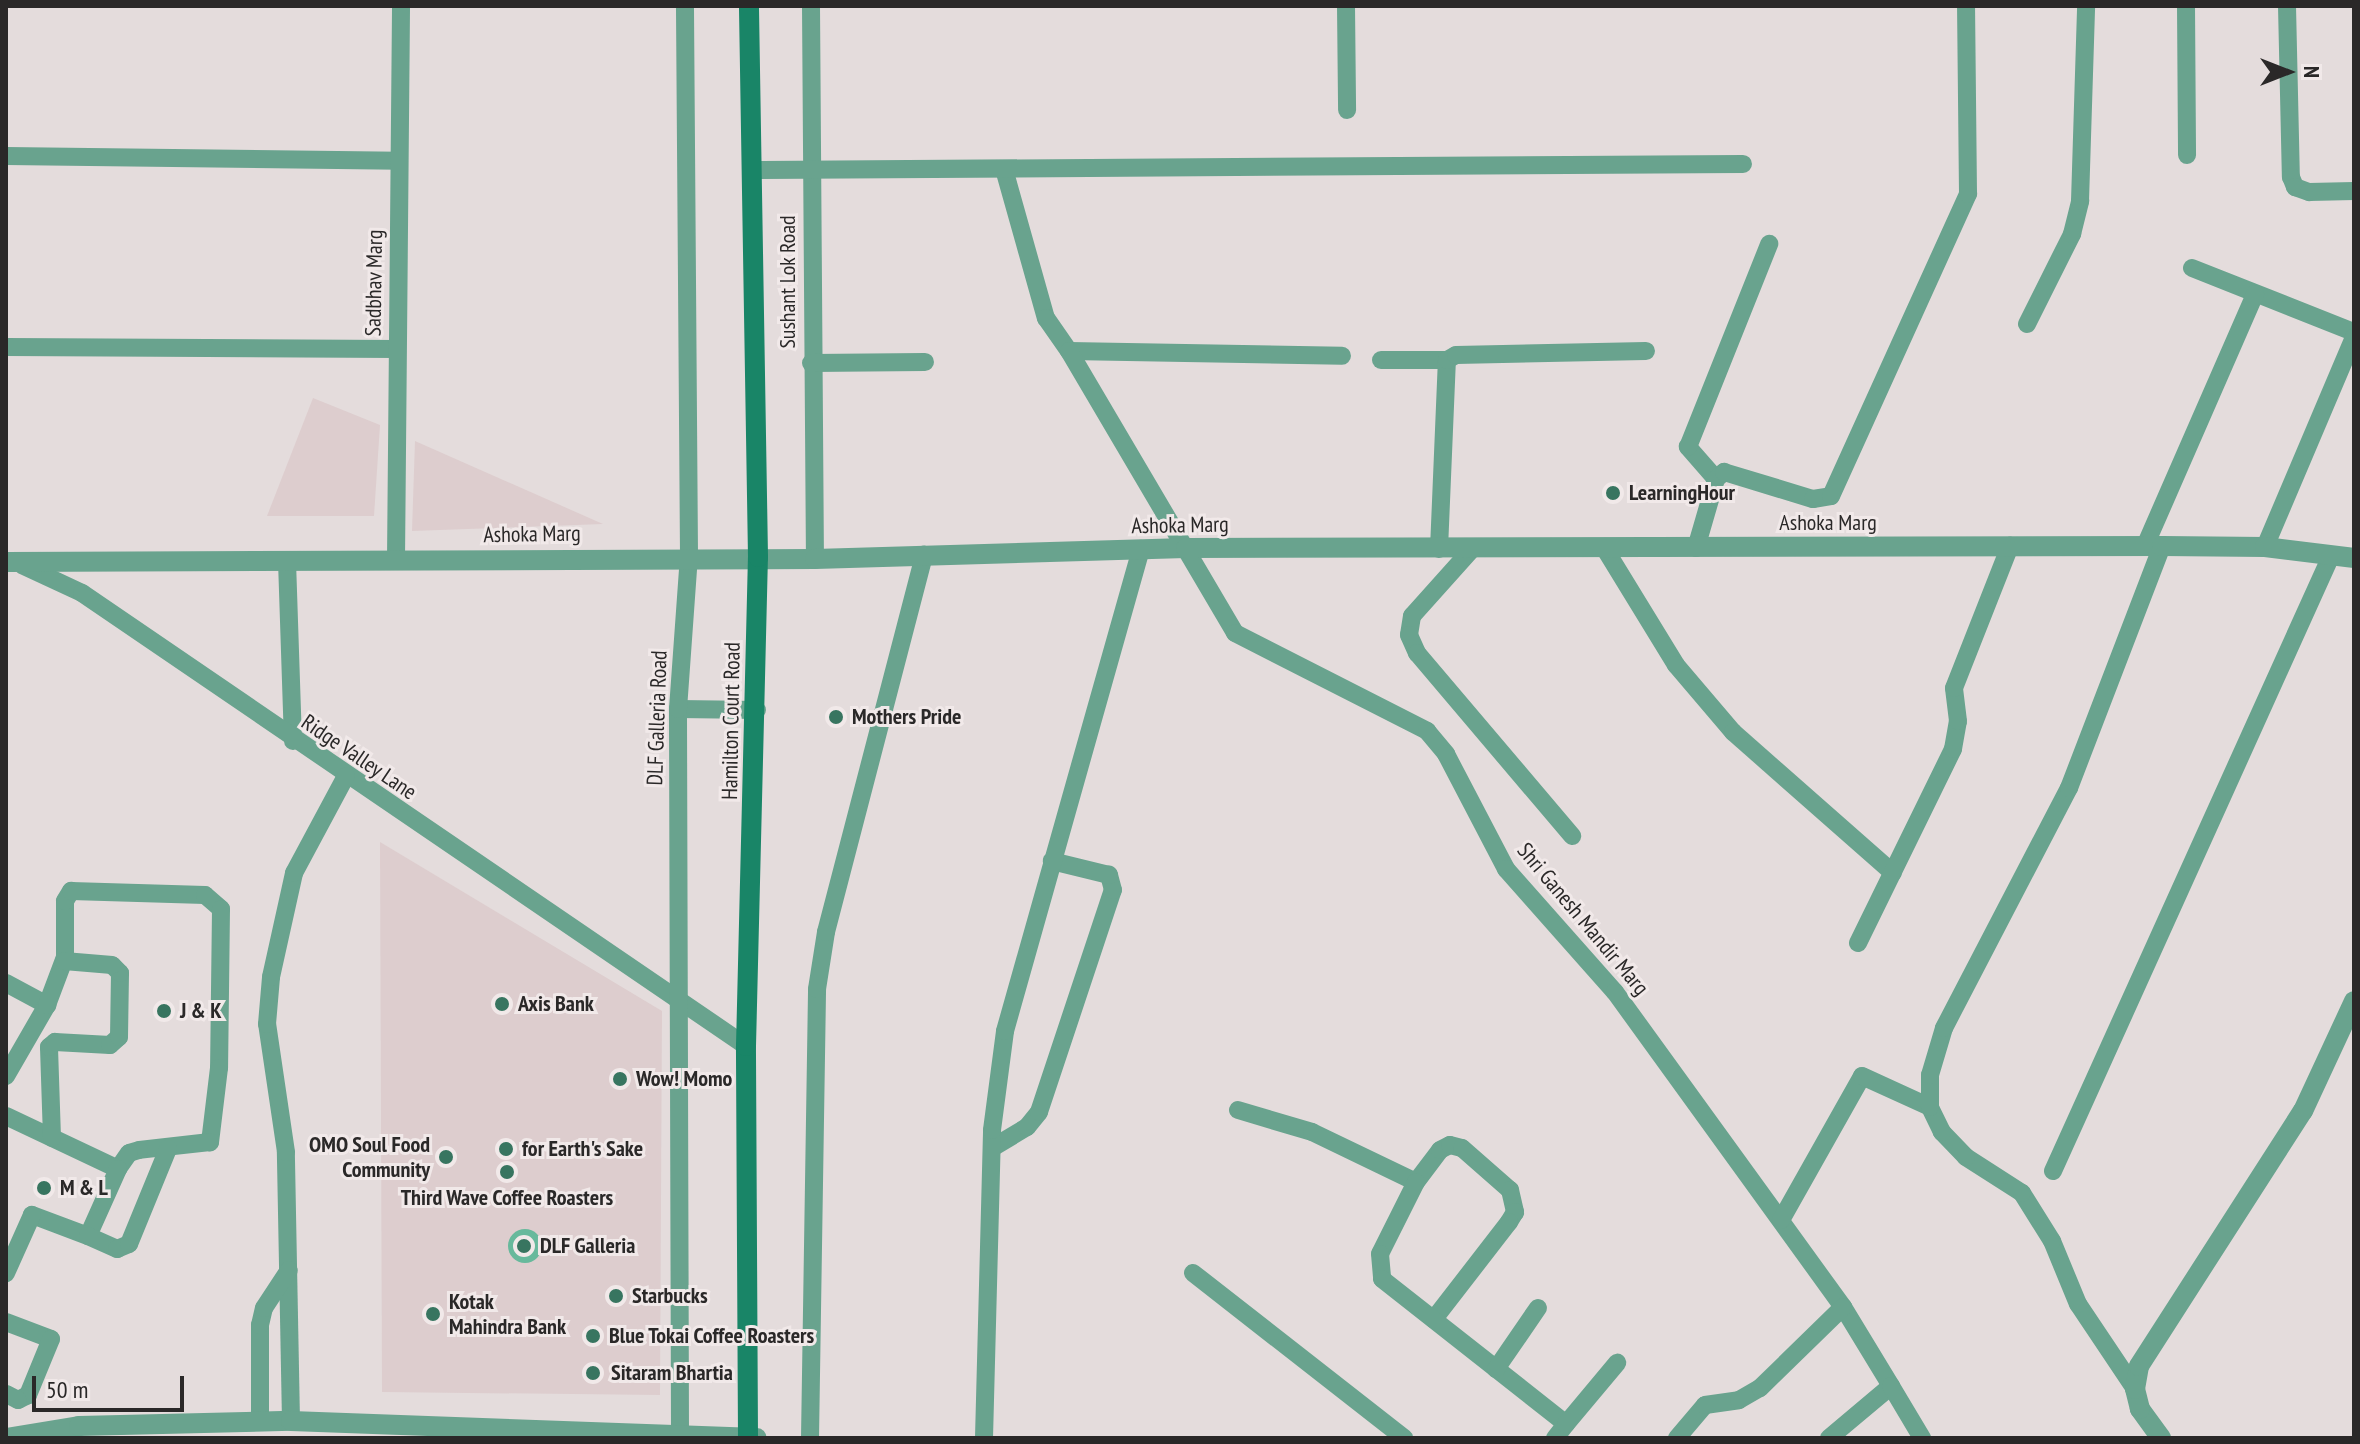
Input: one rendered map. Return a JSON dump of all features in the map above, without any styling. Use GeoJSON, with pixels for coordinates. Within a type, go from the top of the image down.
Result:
{"type":"FeatureCollection","features":[{"type":"Feature","properties":{"kind":"main road","name":"Hamilton Court Road"},"geometry":{"type":"LineString","coordinates":[[749,6],[758,557],[757,710],[746,1046],[751,1438]]}},
{"type":"Feature","properties":{"kind":"street","name":"Sadbhav Marg"},"geometry":{"type":"LineString","coordinates":[[396,560],[401,6]]}},
{"type":"Feature","properties":{"kind":"street","name":"DLF Galleria Road"},"geometry":{"type":"LineString","coordinates":[[680,1432],[678,709],[689,555],[685,6]]}},
{"type":"Feature","properties":{"kind":"street","name":"Sushant Lok Road"},"geometry":{"type":"LineString","coordinates":[[811,6],[811,363],[815,559]]}},
{"type":"Feature","properties":{"kind":"street"},"geometry":{"type":"LineString","coordinates":[[1346,6],[1347,110]]}},
{"type":"Feature","properties":{"kind":"street"},"geometry":{"type":"LineString","coordinates":[[1696,548],[1716,479],[1724,472],[1735,472],[1813,499],[1831,496],[1968,194],[1966,6]]}},
{"type":"Feature","properties":{"kind":"street"},"geometry":{"type":"LineString","coordinates":[[2027,324],[2072,234],[2080,201],[2086,6]]}},
{"type":"Feature","properties":{"kind":"street"},"geometry":{"type":"LineString","coordinates":[[2186,6],[2187,155]]}},
{"type":"Feature","properties":{"kind":"street"},"geometry":{"type":"LineString","coordinates":[[2287,6],[2291,177],[2295,187],[2309,192],[2354,191]]}},
{"type":"Feature","properties":{"kind":"street"},"geometry":{"type":"LineString","coordinates":[[6,156],[399,161]]}},
{"type":"Feature","properties":{"kind":"street"},"geometry":{"type":"LineString","coordinates":[[752,170],[1743,164]]}},
{"type":"Feature","properties":{"kind":"street","name":"Shri Ganesh Mandir Marg"},"geometry":{"type":"LineString","coordinates":[[1004,169],[1046,318],[1069,351],[1186,548],[1218,612],[1235,633],[1427,731],[1446,754],[1506,869],[1615,992],[1843,1307],[1891,1386]]}},
{"type":"Feature","properties":{"kind":"street"},"geometry":{"type":"LineString","coordinates":[[1716,479],[1688,447],[1769,244]]}},
{"type":"Feature","properties":{"kind":"street"},"geometry":{"type":"LineString","coordinates":[[2192,268],[2354,335],[2265,547]]}},
{"type":"Feature","properties":{"kind":"street"},"geometry":{"type":"LineString","coordinates":[[2161,1438],[2140,1409],[2135,1389],[2078,1304],[2052,1241],[2022,1193],[1966,1157],[1942,1132],[1930,1107],[1930,1075],[1944,1028],[2069,788],[2154,546],[2255,294]]}},
{"type":"Feature","properties":{"kind":"street"},"geometry":{"type":"LineString","coordinates":[[6,347],[397,349]]}},
{"type":"Feature","properties":{"kind":"street"},"geometry":{"type":"LineString","coordinates":[[1069,351],[1342,356]]}},
{"type":"Feature","properties":{"kind":"street"},"geometry":{"type":"LineString","coordinates":[[1381,360],[1447,360],[1456,355],[1646,351]]}},
{"type":"Feature","properties":{"kind":"street"},"geometry":{"type":"LineString","coordinates":[[1439,549],[1447,360]]}},
{"type":"Feature","properties":{"kind":"street"},"geometry":{"type":"LineString","coordinates":[[811,363],[925,362]]}},
{"type":"Feature","properties":{"kind":"street"},"geometry":{"type":"LineString","coordinates":[[1858,943],[1953,749],[1958,721],[1954,688],[2010,546]]}},
{"type":"Feature","properties":{"kind":"street","name":"Ashoka Marg"},"geometry":{"type":"LineString","coordinates":[[9,562],[689,555],[815,559],[1186,548],[2010,546],[2265,547],[2354,558]]}},
{"type":"Feature","properties":{"kind":"street"},"geometry":{"type":"LineString","coordinates":[[984,1438],[992,1148],[1005,1031],[1141,549]]}},
{"type":"Feature","properties":{"kind":"street"},"geometry":{"type":"LineString","coordinates":[[1472,549],[1412,616],[1409,635],[1417,653],[1572,836]]}},
{"type":"Feature","properties":{"kind":"street"},"geometry":{"type":"LineString","coordinates":[[1605,549],[1676,665],[1733,732],[1893,873]]}},
{"type":"Feature","properties":{"kind":"street"},"geometry":{"type":"LineString","coordinates":[[810,1438],[817,989],[826,932],[924,555]]}},
{"type":"Feature","properties":{"kind":"street"},"geometry":{"type":"LineString","coordinates":[[2053,1171],[2331,556]]}},
{"type":"Feature","properties":{"kind":"street"},"geometry":{"type":"LineString","coordinates":[[287,561],[293,741]]}},
{"type":"Feature","properties":{"kind":"street","name":"Ridge Valley Lane"},"geometry":{"type":"LineString","coordinates":[[9,562],[47,573],[82,593],[293,741],[746,1046]]}},
{"type":"Feature","properties":{"kind":"street"},"geometry":{"type":"LineString","coordinates":[[678,709],[757,710]]}},
{"type":"Feature","properties":{"kind":"street"},"geometry":{"type":"LineString","coordinates":[[291,1421],[286,1152],[267,1024],[271,977],[304,847],[346,776]]}},
{"type":"Feature","properties":{"kind":"street"},"geometry":{"type":"LineString","coordinates":[[992,1148],[1027,1127],[1039,1112],[1113,890],[1109,875],[1052,861]]}},
{"type":"Feature","properties":{"kind":"street"},"geometry":{"type":"LineString","coordinates":[[6,1076],[47,1005],[64,961],[65,901],[71,891],[205,895],[221,909],[215,1131],[210,1142],[200,1147],[129,1153],[118,1169],[88,1236]]}},
{"type":"Feature","properties":{"kind":"street"},"geometry":{"type":"LineString","coordinates":[[52,1138],[49,1047],[55,1042],[110,1045],[119,1037],[120,973],[112,965],[64,961]]}},
{"type":"Feature","properties":{"kind":"street"},"geometry":{"type":"LineString","coordinates":[[6,983],[47,1005]]}},
{"type":"Feature","properties":{"kind":"street"},"geometry":{"type":"LineString","coordinates":[[2135,1389],[2139,1366],[2303,1111],[2354,1001]]}},
{"type":"Feature","properties":{"kind":"street"},"geometry":{"type":"LineString","coordinates":[[1781,1220],[1862,1076],[1930,1107]]}},
{"type":"Feature","properties":{"kind":"street"},"geometry":{"type":"LineString","coordinates":[[1238,1110],[1312,1132],[1416,1182]]}},
{"type":"Feature","properties":{"kind":"street"},"geometry":{"type":"LineString","coordinates":[[6,1116],[118,1169]]}},
{"type":"Feature","properties":{"kind":"street"},"geometry":{"type":"LineString","coordinates":[[1434,1319],[1509,1222],[1514,1201],[1510,1190],[1462,1148],[1450,1145],[1416,1182],[1378,1267],[1382,1279],[1496,1369],[1560,1431],[1617,1363]]}},
{"type":"Feature","properties":{"kind":"street"},"geometry":{"type":"LineString","coordinates":[[6,1273],[32,1215],[117,1249],[129,1244],[168,1149]]}},
{"type":"Feature","properties":{"kind":"street"},"geometry":{"type":"LineString","coordinates":[[260,1422],[260,1325],[264,1308],[289,1270]]}},
{"type":"Feature","properties":{"kind":"street"},"geometry":{"type":"LineString","coordinates":[[1193,1273],[1404,1438]]}},
{"type":"Feature","properties":{"kind":"street"},"geometry":{"type":"LineString","coordinates":[[1677,1438],[1705,1405],[1739,1400],[1760,1388],[1843,1307]]}},
{"type":"Feature","properties":{"kind":"street"},"geometry":{"type":"LineString","coordinates":[[1496,1369],[1538,1308]]}},
{"type":"Feature","properties":{"kind":"street"},"geometry":{"type":"LineString","coordinates":[[6,1322],[51,1339],[28,1395],[18,1400],[6,1394]]}},
{"type":"Feature","properties":{"kind":"street"},"geometry":{"type":"LineString","coordinates":[[1829,1438],[1891,1386],[1922,1438]]}},
{"type":"Feature","properties":{"kind":"street"},"geometry":{"type":"LineString","coordinates":[[6,1438],[79,1426],[291,1421],[680,1432],[751,1438]]}},
{"type":"Feature","properties":{"kind":"shaded area"},"geometry":{"type":"Polygon","coordinates":[[[313,398],[380,425],[374,516],[267,516],[313,398]]]}},
{"type":"Feature","properties":{"kind":"shaded area"},"geometry":{"type":"Polygon","coordinates":[[[415,441],[603,524],[412,531],[415,441]]]}},
{"type":"Feature","properties":{"kind":"shaded area"},"geometry":{"type":"Polygon","coordinates":[[[380,842],[662,1011],[660,1395],[382,1392],[380,842]]]}},
{"type":"Feature","properties":{"kind":"shaded area"},"geometry":{"type":"Polygon","coordinates":[[[525,1229],[537,1234],[542,1246],[537,1258],[525,1263],[513,1258],[508,1246],[513,1234],[525,1229]]]}},
{"type":"Feature","properties":{"kind":"place","name":"LearningHour"},"geometry":{"type":"Point","coordinates":[1613,493]}},
{"type":"Feature","properties":{"kind":"place","name":"Mothers Pride"},"geometry":{"type":"Point","coordinates":[836,717]}},
{"type":"Feature","properties":{"kind":"place","name":"Axis Bank"},"geometry":{"type":"Point","coordinates":[502,1004]}},
{"type":"Feature","properties":{"kind":"place","name":"J & K"},"geometry":{"type":"Point","coordinates":[164,1011]}},
{"type":"Feature","properties":{"kind":"place","name":"Wow! Momo"},"geometry":{"type":"Point","coordinates":[620,1079]}},
{"type":"Feature","properties":{"kind":"place","name":"for Earth's Sake"},"geometry":{"type":"Point","coordinates":[506,1149]}},
{"type":"Feature","properties":{"kind":"place","name":"OMO Soul Food Community"},"geometry":{"type":"Point","coordinates":[446,1157]}},
{"type":"Feature","properties":{"kind":"place","name":"Third Wave Coffee Roasters"},"geometry":{"type":"Point","coordinates":[507,1172]}},
{"type":"Feature","properties":{"kind":"place","name":"M & L"},"geometry":{"type":"Point","coordinates":[44,1188]}},
{"type":"Feature","properties":{"kind":"place","name":"DLF Galleria"},"geometry":{"type":"Point","coordinates":[524,1246]}},
{"type":"Feature","properties":{"kind":"place","name":"Starbucks"},"geometry":{"type":"Point","coordinates":[616,1296]}},
{"type":"Feature","properties":{"kind":"place","name":"Kotak Mahindra Bank"},"geometry":{"type":"Point","coordinates":[433,1314]}},
{"type":"Feature","properties":{"kind":"place","name":"Blue Tokai Coffee Roasters"},"geometry":{"type":"Point","coordinates":[593,1336]}},
{"type":"Feature","properties":{"kind":"place","name":"Sitaram Bhartia"},"geometry":{"type":"Point","coordinates":[593,1373]}}]}
